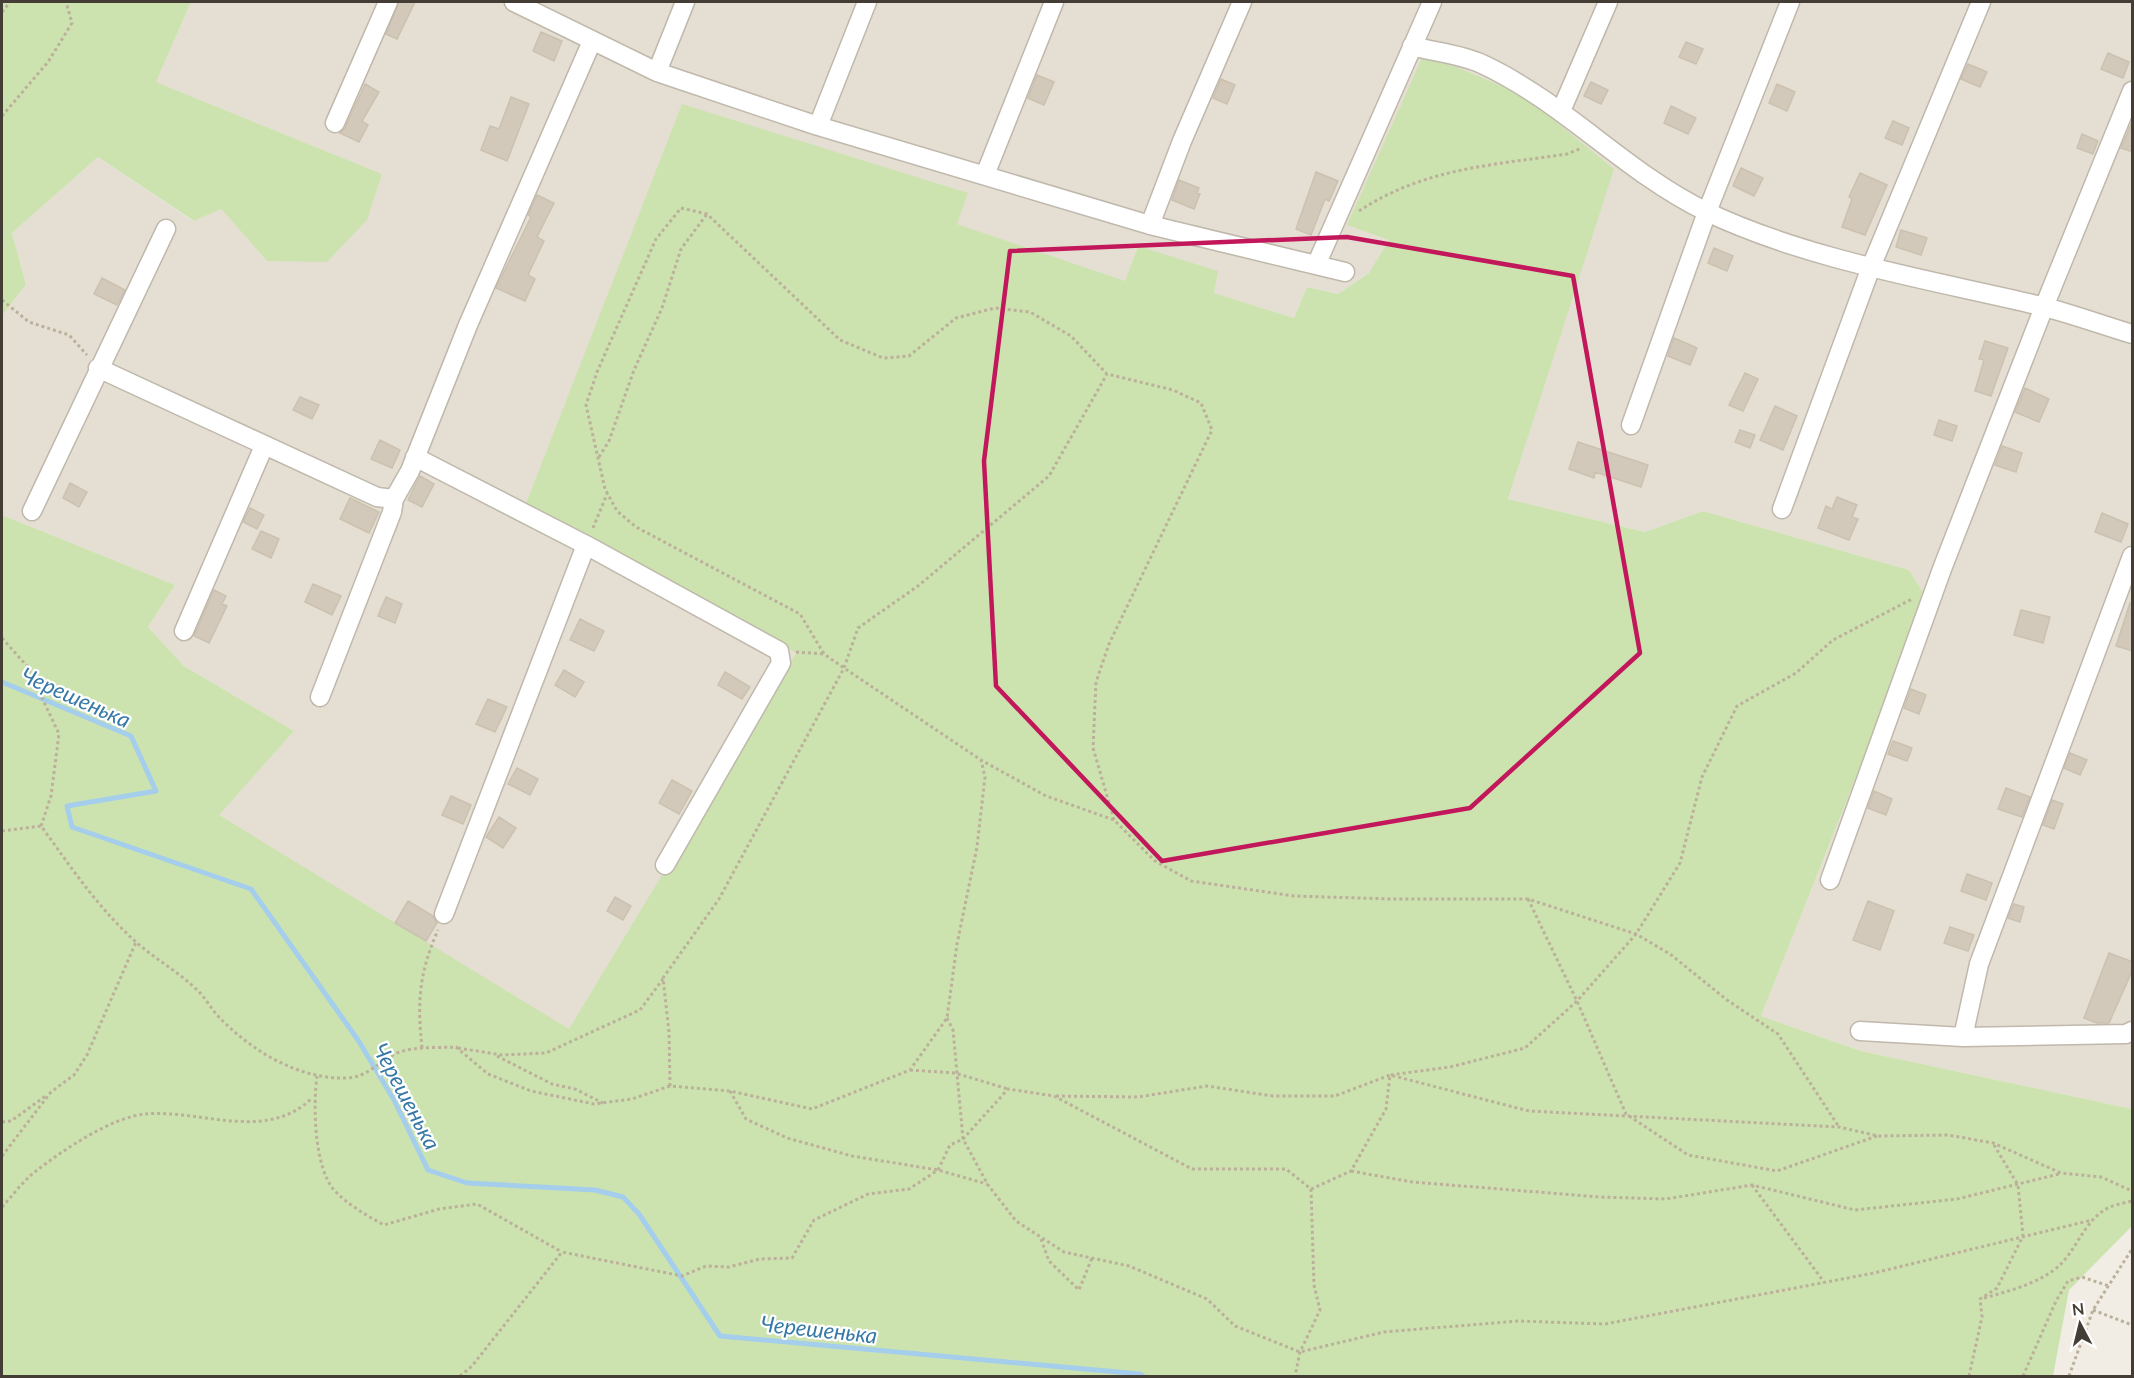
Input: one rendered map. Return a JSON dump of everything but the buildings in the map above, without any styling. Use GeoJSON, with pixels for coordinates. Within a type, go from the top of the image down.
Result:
{"type":"FeatureCollection","features":[{"type":"Feature","properties":{"kind":"street"},"geometry":{"type":"LineString","coordinates":[[335,123],[388,2]]}},
{"type":"Feature","properties":{"kind":"street"},"geometry":{"type":"LineString","coordinates":[[514,2],[657,72],[818,126],[1150,225],[1304,263],[1317,263],[1346,272]]}},
{"type":"Feature","properties":{"kind":"street"},"geometry":{"type":"LineString","coordinates":[[657,72],[685,2]]}},
{"type":"Feature","properties":{"kind":"street"},"geometry":{"type":"LineString","coordinates":[[818,126],[867,2]]}},
{"type":"Feature","properties":{"kind":"street"},"geometry":{"type":"LineString","coordinates":[[985,175],[1053,2]]}},
{"type":"Feature","properties":{"kind":"street"},"geometry":{"type":"LineString","coordinates":[[1150,225],[1182,141],[1242,2]]}},
{"type":"Feature","properties":{"kind":"street"},"geometry":{"type":"LineString","coordinates":[[1317,263],[1432,2]]}},
{"type":"Feature","properties":{"kind":"street"},"geometry":{"type":"LineString","coordinates":[[1561,111],[1608,2]]}},
{"type":"Feature","properties":{"kind":"street"},"geometry":{"type":"LineString","coordinates":[[1631,426],[1707,212],[1790,2]]}},
{"type":"Feature","properties":{"kind":"street"},"geometry":{"type":"LineString","coordinates":[[1782,509],[1872,267],[1981,2]]}},
{"type":"Feature","properties":{"kind":"street"},"geometry":{"type":"LineString","coordinates":[[320,697],[392,512],[394,499],[415,457],[468,325],[592,41]]}},
{"type":"Feature","properties":{"kind":"street"},"geometry":{"type":"LineString","coordinates":[[1412,46],[1481,63],[1561,111],[1671,193],[1707,212],[1772,237],[1872,267],[2044,307],[2133,334]]}},
{"type":"Feature","properties":{"kind":"street"},"geometry":{"type":"LineString","coordinates":[[1830,880],[1936,587],[2044,307],[2133,91]]}},
{"type":"Feature","properties":{"kind":"street"},"geometry":{"type":"LineString","coordinates":[[32,511],[166,229]]}},
{"type":"Feature","properties":{"kind":"street"},"geometry":{"type":"LineString","coordinates":[[98,368],[377,497],[394,499]]}},
{"type":"Feature","properties":{"kind":"street"},"geometry":{"type":"LineString","coordinates":[[184,631],[264,446]]}},
{"type":"Feature","properties":{"kind":"street"},"geometry":{"type":"LineString","coordinates":[[415,457],[586,545],[779,651],[781,663],[665,865]]}},
{"type":"Feature","properties":{"kind":"street"},"geometry":{"type":"LineString","coordinates":[[444,914],[586,545]]}},
{"type":"Feature","properties":{"kind":"street"},"geometry":{"type":"LineString","coordinates":[[1963,1037],[1979,964],[2133,556]]}},
{"type":"Feature","properties":{"kind":"street"},"geometry":{"type":"LineString","coordinates":[[1860,1031],[1963,1037],[2126,1034],[2133,1031]]}},
{"type":"Feature","properties":{"kind":"path"},"geometry":{"type":"LineString","coordinates":[[2,12],[10,2]]}},
{"type":"Feature","properties":{"kind":"path"},"geometry":{"type":"LineString","coordinates":[[2,116],[48,62],[72,22],[67,2]]}},
{"type":"Feature","properties":{"kind":"path"},"geometry":{"type":"LineString","coordinates":[[1330,230],[1369,204],[1411,184],[1457,169],[1567,154],[1601,141]]}},
{"type":"Feature","properties":{"kind":"path"},"geometry":{"type":"LineString","coordinates":[[1114,820],[1093,748],[1096,682],[1109,645],[1212,430],[1201,403],[1173,390],[1107,374],[1071,336],[1030,312],[995,308],[956,318],[909,356],[883,358],[840,340],[707,214],[681,208],[656,239],[601,362],[586,405],[607,494],[617,511],[636,527],[800,614],[824,654],[844,668],[981,760],[1046,796],[1114,820],[1155,861],[1191,881],[1294,896],[1528,899],[1636,934],[1670,954],[1727,1000],[1778,1034],[1839,1127]]}},
{"type":"Feature","properties":{"kind":"path"},"geometry":{"type":"LineString","coordinates":[[599,457],[609,441],[634,370],[662,308],[681,249],[707,214]]}},
{"type":"Feature","properties":{"kind":"path"},"geometry":{"type":"LineString","coordinates":[[2,300],[29,322],[69,335],[98,368]]}},
{"type":"Feature","properties":{"kind":"path"},"geometry":{"type":"LineString","coordinates":[[41,826],[98,905],[136,942],[197,990],[216,1014],[238,1034],[271,1058],[317,1075],[357,1077],[373,1070],[397,1053],[422,1048],[456,1047],[493,1053],[546,1053],[640,1010],[719,899],[844,668],[858,628],[918,586],[1049,476],[1107,374]]}},
{"type":"Feature","properties":{"kind":"path"},"geometry":{"type":"LineString","coordinates":[[586,545],[607,494]]}},
{"type":"Feature","properties":{"kind":"path"},"geometry":{"type":"LineString","coordinates":[[456,1047],[488,1074],[531,1091],[594,1104],[632,1099],[670,1086],[730,1091],[812,1109],[910,1070],[956,1073],[1008,1089],[1054,1096],[1138,1097],[1207,1086],[1273,1096],[1335,1096],[1390,1075],[1450,1067],[1525,1048],[1577,1001],[1636,934],[1680,863],[1702,777],[1737,706],[1796,673],[1833,640],[1936,587]]}},
{"type":"Feature","properties":{"kind":"path"},"geometry":{"type":"LineString","coordinates":[[2,638],[27,666],[59,734],[51,796],[41,826]]}},
{"type":"Feature","properties":{"kind":"path"},"geometry":{"type":"LineString","coordinates":[[779,651],[824,654]]}},
{"type":"Feature","properties":{"kind":"path"},"geometry":{"type":"LineString","coordinates":[[910,1070],[947,1018],[957,944],[977,847],[985,777],[981,760]]}},
{"type":"Feature","properties":{"kind":"path"},"geometry":{"type":"LineString","coordinates":[[2,831],[41,826]]}},
{"type":"Feature","properties":{"kind":"path"},"geometry":{"type":"LineString","coordinates":[[1528,899],[1577,1001],[1626,1114],[1688,1155],[1777,1171],[1878,1136]]}},
{"type":"Feature","properties":{"kind":"path"},"geometry":{"type":"LineString","coordinates":[[422,1048],[418,1016],[420,982],[425,959],[444,914]]}},
{"type":"Feature","properties":{"kind":"path"},"geometry":{"type":"LineString","coordinates":[[2,1122],[11,1121],[74,1075],[87,1055],[136,942]]}},
{"type":"Feature","properties":{"kind":"path"},"geometry":{"type":"LineString","coordinates":[[663,978],[669,1032],[670,1086]]}},
{"type":"Feature","properties":{"kind":"path"},"geometry":{"type":"LineString","coordinates":[[947,1018],[953,1030],[963,1139],[988,1185],[1016,1221],[1065,1252],[1129,1266],[1207,1299],[1235,1326],[1300,1352],[1384,1332],[1518,1321],[1605,1324],[1874,1273],[2092,1220]]}},
{"type":"Feature","properties":{"kind":"path"},"geometry":{"type":"LineString","coordinates":[[493,1053],[552,1084],[575,1089],[603,1103]]}},
{"type":"Feature","properties":{"kind":"path"},"geometry":{"type":"LineString","coordinates":[[317,1075],[314,1096],[318,1149],[332,1188],[358,1211],[384,1225],[439,1209],[477,1204],[562,1252],[622,1262],[680,1276],[706,1266],[729,1267],[760,1259],[792,1258],[814,1220],[867,1194],[909,1189],[938,1170],[950,1145],[963,1139],[1008,1089]]}},
{"type":"Feature","properties":{"kind":"path"},"geometry":{"type":"LineString","coordinates":[[1390,1075],[1529,1111],[1626,1114],[1839,1127],[1878,1136],[1948,1135],[1993,1143],[2061,1173],[2101,1177],[2133,1191]]}},
{"type":"Feature","properties":{"kind":"path"},"geometry":{"type":"LineString","coordinates":[[1351,1171],[1386,1109],[1390,1075]]}},
{"type":"Feature","properties":{"kind":"path"},"geometry":{"type":"LineString","coordinates":[[730,1091],[746,1119],[787,1138],[852,1156],[938,1170],[988,1185]]}},
{"type":"Feature","properties":{"kind":"path"},"geometry":{"type":"LineString","coordinates":[[2,1156],[51,1092]]}},
{"type":"Feature","properties":{"kind":"path"},"geometry":{"type":"LineString","coordinates":[[2,1207],[34,1172],[114,1123],[144,1114],[188,1115],[240,1123],[298,1112],[314,1096]]}},
{"type":"Feature","properties":{"kind":"path"},"geometry":{"type":"LineString","coordinates":[[1054,1096],[1192,1169],[1286,1169],[1311,1189],[1314,1285],[1320,1310],[1300,1352],[1294,1377]]}},
{"type":"Feature","properties":{"kind":"path"},"geometry":{"type":"LineString","coordinates":[[1980,1299],[1997,1288],[2023,1236],[2018,1185],[1993,1143]]}},
{"type":"Feature","properties":{"kind":"path"},"geometry":{"type":"LineString","coordinates":[[1311,1189],[1351,1171],[1412,1182],[1666,1199],[1752,1185],[1855,1210],[1957,1199],[2061,1173]]}},
{"type":"Feature","properties":{"kind":"path"},"geometry":{"type":"LineString","coordinates":[[1752,1185],[1824,1282]]}},
{"type":"Feature","properties":{"kind":"path"},"geometry":{"type":"LineString","coordinates":[[1980,1299],[2020,1288],[2054,1270],[2072,1252],[2092,1220],[2108,1208],[2133,1201]]}},
{"type":"Feature","properties":{"kind":"path"},"geometry":{"type":"LineString","coordinates":[[1041,1237],[1050,1261],[1079,1290],[1092,1258]]}},
{"type":"Feature","properties":{"kind":"path"},"geometry":{"type":"LineString","coordinates":[[2069,1377],[2093,1310],[2133,1249]]}},
{"type":"Feature","properties":{"kind":"path"},"geometry":{"type":"LineString","coordinates":[[460,1377],[562,1252]]}},
{"type":"Feature","properties":{"kind":"path"},"geometry":{"type":"LineString","coordinates":[[2023,1377],[2056,1301],[2068,1281],[2082,1276],[2109,1286]]}},
{"type":"Feature","properties":{"kind":"path"},"geometry":{"type":"LineString","coordinates":[[1969,1377],[1982,1317],[1980,1299]]}},
{"type":"Feature","properties":{"kind":"path"},"geometry":{"type":"LineString","coordinates":[[2093,1310],[2133,1325]]}},
{"type":"Feature","properties":{"kind":"highlighted area"},"geometry":{"type":"Polygon","coordinates":[[[1347,237],[1573,276],[1640,653],[1470,808],[1162,861],[996,686],[984,461],[1010,251],[1347,237]]]}},
{"type":"Feature","properties":{"kind":"shaded area"},"geometry":{"type":"Polygon","coordinates":[[[191,2],[2132,2],[2132,1109],[1861,1051],[1761,1016],[1927,599],[1909,570],[1703,511],[1645,532],[1508,499],[1597,218],[1369,273],[1338,294],[1307,287],[1294,318],[1213,293],[1138,246],[1125,282],[956,224],[967,193],[525,506],[796,653],[569,1030],[218,815],[294,731],[184,666],[148,627],[175,585],[2,515],[2,316],[26,283],[12,233],[98,157],[193,221],[221,209],[267,261],[381,174],[156,82],[191,2]]]}},
{"type":"Feature","properties":{"kind":"green space"},"geometry":{"type":"Polygon","coordinates":[[[2,2],[191,2],[156,82],[382,174],[367,220],[327,262],[267,261],[221,209],[194,221],[98,157],[12,233],[26,284],[2,316],[2,2]]]}},
{"type":"Feature","properties":{"kind":"green space"},"geometry":{"type":"Polygon","coordinates":[[[1422,58],[1454,66],[1523,95],[1614,169],[1508,499],[1645,532],[1703,511],[1909,570],[1927,599],[1761,1016],[1861,1051],[2132,1109],[2132,1226],[2069,1290],[2053,1376],[2,1376],[2,515],[175,585],[148,627],[184,666],[294,731],[219,815],[569,1029],[796,653],[525,506],[682,104],[968,193],[957,224],[1125,281],[1138,246],[1218,271],[1214,293],[1294,318],[1307,287],[1338,294],[1369,273],[1389,240],[1347,225],[1422,58]]]}},
{"type":"Feature","properties":{"kind":"waterway","name":"Черешенька"},"geometry":{"type":"LineString","coordinates":[[2,682],[131,736],[156,791],[67,806],[72,827],[251,889],[358,1040],[394,1100],[428,1170],[467,1183],[595,1190],[623,1197],[639,1214],[720,1336],[1143,1376]]}}]}
